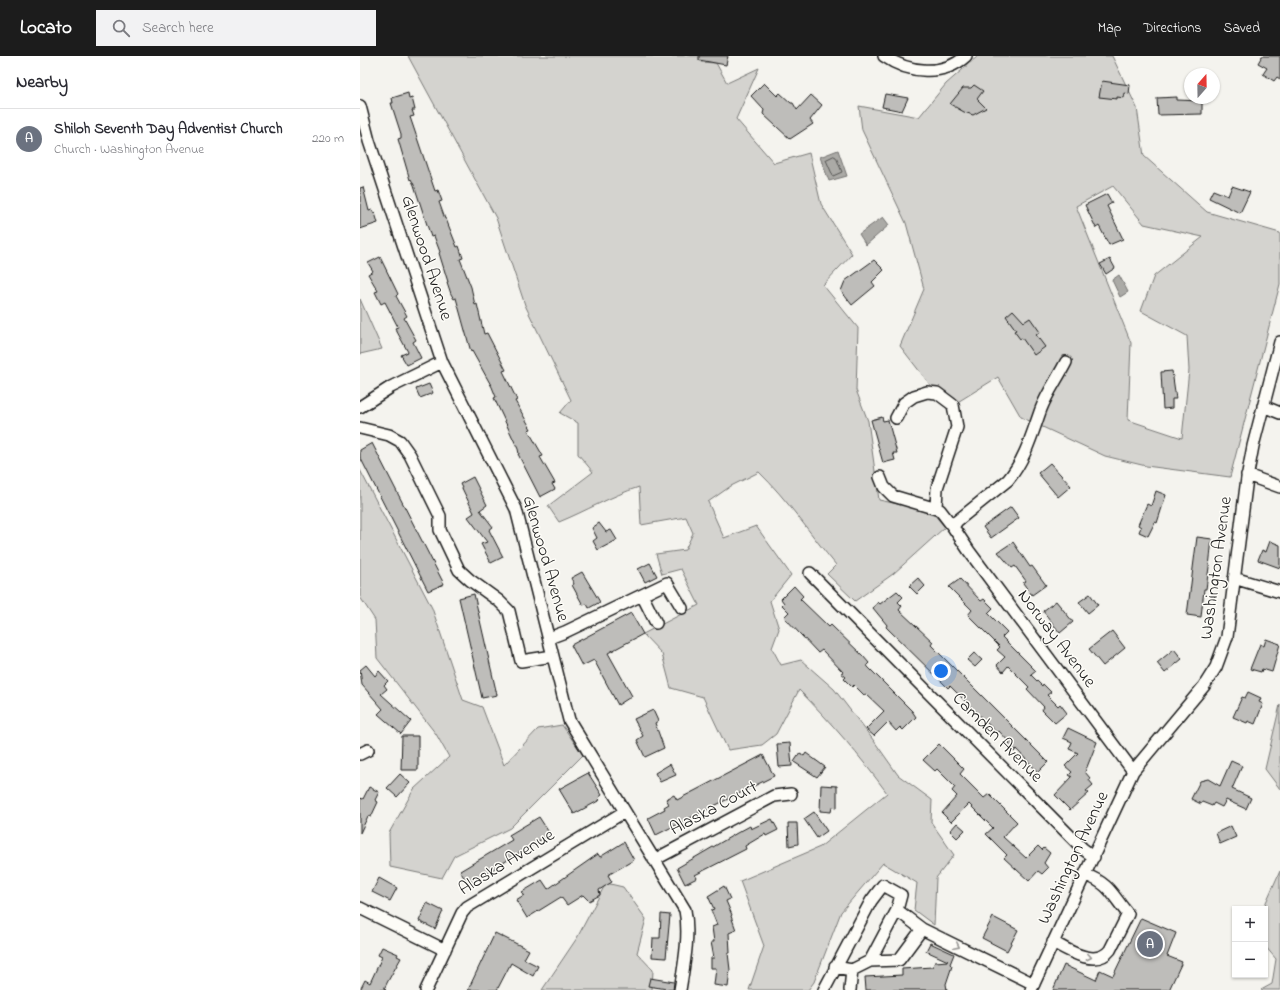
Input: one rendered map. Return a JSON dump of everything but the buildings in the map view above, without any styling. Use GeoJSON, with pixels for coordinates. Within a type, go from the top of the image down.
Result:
{"type":"FeatureCollection","features":[{"type":"Feature","properties":{"kind":"street"},"geometry":{"type":"LineString","coordinates":[[884,56],[898,65],[926,71],[940,69],[954,64],[966,56]]}},
{"type":"Feature","properties":{"kind":"street","name":"Glenwood Avenue"},"geometry":{"type":"LineString","coordinates":[[360,106],[369,141],[442,362],[516,508],[569,720],[685,910],[687,919],[680,990]]}},
{"type":"Feature","properties":{"kind":"street","name":"Washington Avenue"},"geometry":{"type":"LineString","coordinates":[[1032,987],[1086,875],[1133,771],[1204,686],[1216,667],[1227,637],[1247,475],[1280,342]]}},
{"type":"Feature","properties":{"kind":"street"},"geometry":{"type":"LineString","coordinates":[[360,407],[391,387],[442,362]]}},
{"type":"Feature","properties":{"kind":"street"},"geometry":{"type":"LineString","coordinates":[[954,527],[957,520],[1008,480],[1015,472],[1035,428],[1041,408],[1066,362]]}},
{"type":"Feature","properties":{"kind":"street"},"geometry":{"type":"LineString","coordinates":[[880,477],[884,487],[893,496],[936,508],[937,488],[957,427],[953,405],[937,392],[927,392],[914,396],[904,403],[896,418]]}},
{"type":"Feature","properties":{"kind":"street"},"geometry":{"type":"LineString","coordinates":[[1263,406],[1280,413]]}},
{"type":"Feature","properties":{"kind":"street"},"geometry":{"type":"LineString","coordinates":[[360,428],[389,435],[400,441],[410,455],[440,516],[440,530],[460,570],[470,580],[499,601],[509,612],[521,661],[553,656]]}},
{"type":"Feature","properties":{"kind":"street"},"geometry":{"type":"LineString","coordinates":[[1247,475],[1280,486]]}},
{"type":"Feature","properties":{"kind":"street","name":"Norway Avenue"},"geometry":{"type":"LineString","coordinates":[[936,508],[944,514],[954,527],[969,551],[1133,771]]}},
{"type":"Feature","properties":{"kind":"street","name":"Camden Avenue"},"geometry":{"type":"LineString","coordinates":[[810,573],[926,693],[1083,849],[1094,857]]}},
{"type":"Feature","properties":{"kind":"street"},"geometry":{"type":"LineString","coordinates":[[1234,578],[1280,592]]}},
{"type":"Feature","properties":{"kind":"street"},"geometry":{"type":"LineString","coordinates":[[549,638],[565,632],[667,583],[682,608]]}},
{"type":"Feature","properties":{"kind":"street"},"geometry":{"type":"LineString","coordinates":[[642,595],[656,623]]}},
{"type":"Feature","properties":{"kind":"street","name":"Alaska Court"},"geometry":{"type":"LineString","coordinates":[[654,860],[774,796],[791,794]]}},
{"type":"Feature","properties":{"kind":"street","name":"Alaska Avenue"},"geometry":{"type":"LineString","coordinates":[[426,990],[462,913],[468,906],[624,812]]}},
{"type":"Feature","properties":{"kind":"street"},"geometry":{"type":"LineString","coordinates":[[1053,942],[1071,952],[1089,958],[1099,958],[1106,955],[1110,950],[1128,914],[1109,887],[1100,880],[1086,875]]}},
{"type":"Feature","properties":{"kind":"street"},"geometry":{"type":"LineString","coordinates":[[824,990],[871,901],[878,889],[883,885],[902,895],[897,910],[870,961]]}},
{"type":"Feature","properties":{"kind":"street"},"geometry":{"type":"LineString","coordinates":[[360,908],[445,950]]}},
{"type":"Feature","properties":{"kind":"street"},"geometry":{"type":"LineString","coordinates":[[897,910],[922,929],[1032,987]]}},
{"type":"Feature","properties":{"kind":"street"},"geometry":{"type":"LineString","coordinates":[[835,967],[852,970],[870,961],[899,960],[922,929]]}},
{"type":"Feature","properties":{"kind":"street"},"geometry":{"type":"LineString","coordinates":[[850,990],[852,970]]}},
{"type":"Feature","properties":{"kind":"shaded area"},"geometry":{"type":"Polygon","coordinates":[[[408,56],[700,56],[701,62],[716,63],[727,83],[759,68],[736,119],[774,163],[809,153],[821,204],[852,254],[823,285],[858,328],[856,390],[868,421],[879,500],[931,511],[945,527],[893,574],[855,601],[827,574],[836,565],[770,483],[759,472],[731,486],[708,502],[724,538],[756,526],[791,575],[770,601],[779,629],[772,648],[781,665],[801,660],[834,689],[898,775],[932,800],[931,822],[954,855],[936,878],[934,925],[914,910],[917,883],[883,863],[841,912],[814,982],[808,990],[749,990],[764,946],[740,881],[820,847],[887,793],[845,740],[799,690],[776,734],[762,745],[728,750],[703,697],[671,688],[662,654],[643,634],[699,605],[681,569],[662,574],[656,554],[685,550],[693,533],[686,517],[641,525],[639,487],[559,522],[548,506],[593,472],[578,454],[578,423],[560,413],[571,400],[525,305],[496,218],[408,56]]]}},
{"type":"Feature","properties":{"kind":"shaded area"},"geometry":{"type":"Polygon","coordinates":[[[978,56],[1112,56],[1137,108],[1144,156],[1207,212],[1280,233],[1280,284],[1230,477],[1146,466],[1105,456],[1021,417],[998,377],[948,408],[900,346],[924,289],[906,223],[862,130],[859,106],[919,117],[946,84],[978,56]],[[1113,186],[1076,206],[1131,343],[1128,420],[1182,438],[1189,370],[1187,336],[1141,311],[1154,276],[1203,237],[1144,224],[1113,186]]]}},
{"type":"Feature","properties":{"kind":"shaded area"},"geometry":{"type":"Polygon","coordinates":[[[360,299],[382,349],[360,354],[360,299]]]}},
{"type":"Feature","properties":{"kind":"shaded area"},"geometry":{"type":"Polygon","coordinates":[[[360,470],[432,608],[463,700],[482,707],[504,765],[538,729],[562,725],[583,755],[510,828],[454,856],[442,878],[390,867],[389,833],[414,789],[449,757],[436,734],[377,658],[375,620],[360,597],[360,470]]]}},
{"type":"Feature","properties":{"kind":"shaded area"},"geometry":{"type":"Polygon","coordinates":[[[1280,705],[1280,789],[1265,769],[1280,705]]]}},
{"type":"Feature","properties":{"kind":"shaded area"},"geometry":{"type":"Polygon","coordinates":[[[1280,871],[1280,990],[1261,990],[1272,984],[1276,959],[1268,950],[1268,906],[1264,906],[1280,871]]]}},
{"type":"Feature","properties":{"kind":"shaded area"},"geometry":{"type":"Polygon","coordinates":[[[606,883],[623,887],[646,919],[637,953],[653,970],[652,990],[542,990],[577,938],[606,883]]]}},
{"type":"Feature","properties":{"kind":"water"},"geometry":{"type":"Polygon","coordinates":[[[838,150],[847,176],[829,181],[820,157],[838,150]]]}},
{"type":"Feature","properties":{"kind":"water"},"geometry":{"type":"Polygon","coordinates":[[[883,217],[889,225],[866,245],[859,234],[883,217]]]}},
{"type":"Feature","properties":{"kind":"water"},"geometry":{"type":"Polygon","coordinates":[[[1119,275],[1128,292],[1120,297],[1112,280],[1119,275]]]}},
{"type":"Feature","properties":{"kind":"place","name":"Shiloh Seventh Day Adventist Church"},"geometry":{"type":"Point","coordinates":[1150,944]}}]}
